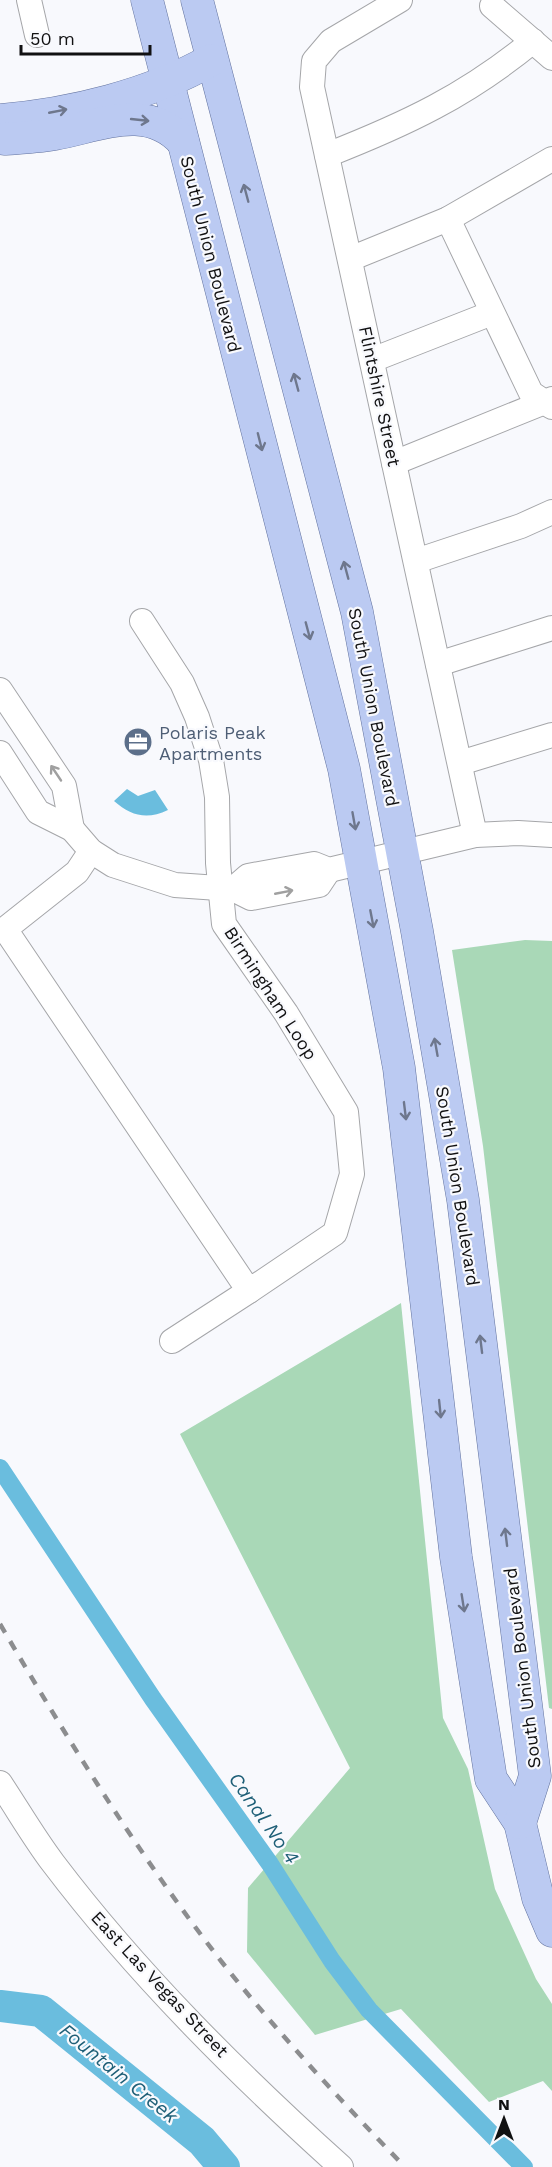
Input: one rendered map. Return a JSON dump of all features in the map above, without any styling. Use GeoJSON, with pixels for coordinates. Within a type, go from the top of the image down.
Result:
{"type":"FeatureCollection","features":[{"type":"Feature","properties":{"kind":"main road","name":"South Union Boulevard"},"geometry":{"type":"LineString","coordinates":[[147,0],[344,769],[399,1068],[456,1557],[491,1779],[520,1823],[544,1776],[542,1742],[463,1200],[402,854],[357,612],[197,0]]}},
{"type":"Feature","properties":{"kind":"main road"},"geometry":{"type":"LineString","coordinates":[[0,120],[95,103],[166,74],[212,60]]}},
{"type":"Feature","properties":{"kind":"main road"},"geometry":{"type":"LineString","coordinates":[[0,99],[166,74]]}},
{"type":"Feature","properties":{"kind":"main road"},"geometry":{"type":"LineString","coordinates":[[0,140],[53,135],[124,119],[160,123],[172,130],[183,142]]}},
{"type":"Feature","properties":{"kind":"main road"},"geometry":{"type":"LineString","coordinates":[[488,1761],[542,1742]]}},
{"type":"Feature","properties":{"kind":"main road"},"geometry":{"type":"LineString","coordinates":[[488,1761],[544,1776]]}},
{"type":"Feature","properties":{"kind":"main road"},"geometry":{"type":"LineString","coordinates":[[520,1823],[538,1898],[552,1931]]}},
{"type":"Feature","properties":{"kind":"street"},"geometry":{"type":"LineString","coordinates":[[29,0],[37,35]]}},
{"type":"Feature","properties":{"kind":"street","name":"Flintshire Street"},"geometry":{"type":"LineString","coordinates":[[400,0],[331,41],[314,61],[312,87],[475,835]]}},
{"type":"Feature","properties":{"kind":"street"},"geometry":{"type":"LineString","coordinates":[[492,6],[552,58]]}},
{"type":"Feature","properties":{"kind":"street"},"geometry":{"type":"LineString","coordinates":[[327,155],[389,131],[451,100],[494,73],[533,41]]}},
{"type":"Feature","properties":{"kind":"street"},"geometry":{"type":"LineString","coordinates":[[350,259],[448,219],[552,159]]}},
{"type":"Feature","properties":{"kind":"street"},"geometry":{"type":"LineString","coordinates":[[448,219],[531,393],[550,403]]}},
{"type":"Feature","properties":{"kind":"street"},"geometry":{"type":"LineString","coordinates":[[372,360],[492,313]]}},
{"type":"Feature","properties":{"kind":"street"},"geometry":{"type":"LineString","coordinates":[[394,463],[550,403]]}},
{"type":"Feature","properties":{"kind":"street"},"geometry":{"type":"LineString","coordinates":[[416,561],[521,526],[552,512]]}},
{"type":"Feature","properties":{"kind":"street","name":"Birmingham Loop"},"geometry":{"type":"LineString","coordinates":[[142,621],[182,683],[212,760],[226,889],[224,924],[286,1013],[346,1112],[352,1174],[335,1233],[172,1341]]}},
{"type":"Feature","properties":{"kind":"street"},"geometry":{"type":"LineString","coordinates":[[438,664],[552,628]]}},
{"type":"Feature","properties":{"kind":"street"},"geometry":{"type":"LineString","coordinates":[[0,690],[64,786],[72,829]]}},
{"type":"Feature","properties":{"kind":"street"},"geometry":{"type":"LineString","coordinates":[[459,763],[552,735]]}},
{"type":"Feature","properties":{"kind":"street"},"geometry":{"type":"LineString","coordinates":[[0,753],[38,812],[72,829],[91,851],[113,865],[175,885],[226,889],[251,898],[319,885],[329,870],[475,835],[518,833],[552,835]]}},
{"type":"Feature","properties":{"kind":"street"},"geometry":{"type":"LineString","coordinates":[[91,851],[76,872],[2,926],[249,1291]]}},
{"type":"Feature","properties":{"kind":"street","name":"East Las Vegas Street"},"geometry":{"type":"LineString","coordinates":[[0,1784],[51,1861],[90,1910],[203,2034],[341,2167]]}},
{"type":"Feature","properties":{"kind":"green space"},"geometry":{"type":"Polygon","coordinates":[[[525,940],[552,941],[552,1709],[549,1708],[483,1146],[452,950],[525,940]]]}},
{"type":"Feature","properties":{"kind":"green space"},"geometry":{"type":"Polygon","coordinates":[[[401,1303],[443,1718],[468,1769],[495,1889],[536,1979],[552,2004],[552,2091],[543,2081],[489,2102],[401,2009],[315,2035],[247,1952],[248,1888],[350,1768],[180,1434],[401,1303]]]}},
{"type":"Feature","properties":{"kind":"water"},"geometry":{"type":"Polygon","coordinates":[[[127,789],[138,796],[155,790],[168,810],[146,816],[127,810],[114,801],[127,789]]]}},
{"type":"Feature","properties":{"kind":"waterway","name":"Canal No 4"},"geometry":{"type":"LineString","coordinates":[[0,1468],[153,1699],[270,1864],[332,1961],[369,2010],[524,2167]]}},
{"type":"Feature","properties":{"kind":"waterway","name":"Fountain Creek"},"geometry":{"type":"LineString","coordinates":[[0,2006],[41,2011],[202,2141],[224,2167]]}},
{"type":"Feature","properties":{"kind":"railway"},"geometry":{"type":"LineString","coordinates":[[0,1624],[105,1796],[190,1921],[287,2040],[405,2167]]}},
{"type":"Feature","properties":{"kind":"place","name":"Polaris Peak Apartments"},"geometry":{"type":"Point","coordinates":[138,742]}}]}
